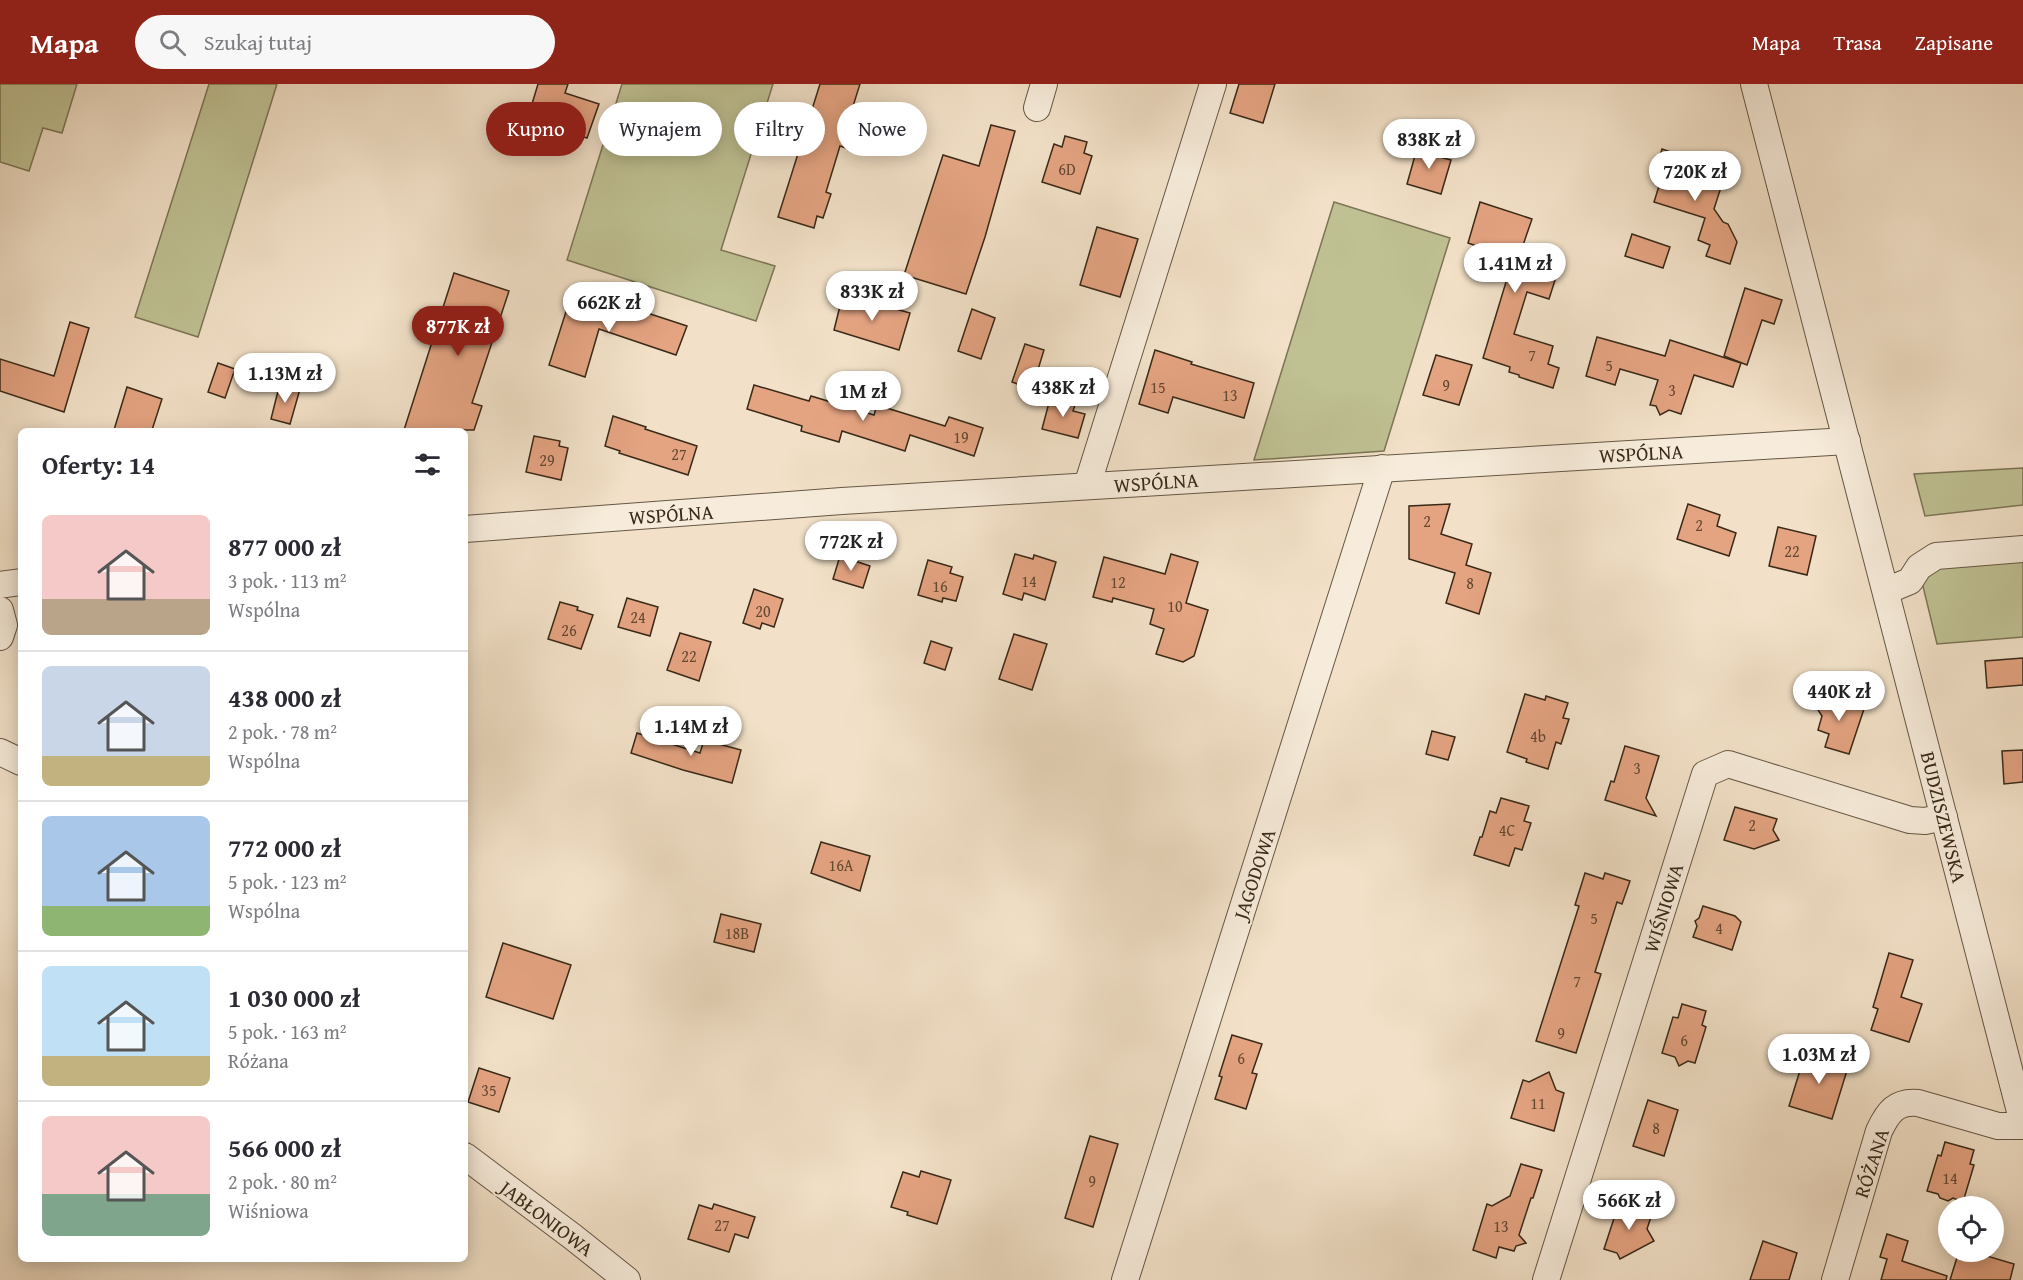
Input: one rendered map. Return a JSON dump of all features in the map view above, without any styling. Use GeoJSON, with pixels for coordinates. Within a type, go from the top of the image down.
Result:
{"type":"FeatureCollection","features":[{"type":"Feature","properties":{"kind":"street"},"geometry":{"type":"LineString","coordinates":[[1087,486],[1213,84]]}},
{"type":"Feature","properties":{"kind":"street","name":"BUDZISZEWSKA"},"geometry":{"type":"LineString","coordinates":[[1754,84],[2023,1125]]}},
{"type":"Feature","properties":{"kind":"street","name":"WSPÓLNA"},"geometry":{"type":"LineString","coordinates":[[468,529],[842,501],[1847,441]]}},
{"type":"Feature","properties":{"kind":"street","name":"JAGODOWA"},"geometry":{"type":"LineString","coordinates":[[1125,1280],[1382,468]]}},
{"type":"Feature","properties":{"kind":"street"},"geometry":{"type":"LineString","coordinates":[[1886,591],[1910,581],[1919,567],[1936,556],[2023,549]]}},
{"type":"Feature","properties":{"kind":"street"},"geometry":{"type":"LineString","coordinates":[[0,585],[18,582]]}},
{"type":"Feature","properties":{"kind":"street"},"geometry":{"type":"LineString","coordinates":[[0,610],[4,625],[0,638]]}},
{"type":"Feature","properties":{"kind":"street"},"geometry":{"type":"LineString","coordinates":[[0,752],[18,761]]}},
{"type":"Feature","properties":{"kind":"street","name":"WIŚNIOWA"},"geometry":{"type":"LineString","coordinates":[[1546,1280],[1705,774],[1728,764],[1910,820],[1925,821],[1944,818]]}},
{"type":"Feature","properties":{"kind":"street","name":"RÓŻANA"},"geometry":{"type":"LineString","coordinates":[[1835,1280],[1879,1131],[1887,1115],[1906,1102],[1918,1103],[1998,1126],[2023,1125]]}},
{"type":"Feature","properties":{"kind":"street","name":"JABŁONIOWA"},"geometry":{"type":"LineString","coordinates":[[468,1158],[627,1280]]}},
{"type":"Feature","properties":{"kind":"green space"},"geometry":{"type":"Polygon","coordinates":[[[0,84],[77,84],[62,133],[43,128],[29,171],[0,162],[0,84]]]}},
{"type":"Feature","properties":{"kind":"green space"},"geometry":{"type":"Polygon","coordinates":[[[209,84],[277,84],[198,337],[135,317],[209,84]]]}},
{"type":"Feature","properties":{"kind":"green space"},"geometry":{"type":"Polygon","coordinates":[[[622,84],[773,84],[767,102],[734,102],[734,156],[750,156],[721,250],[775,266],[756,321],[567,260],[600,156],[722,156],[722,102],[616,102],[622,84]]]}},
{"type":"Feature","properties":{"kind":"green space"},"geometry":{"type":"Polygon","coordinates":[[[1334,202],[1450,238],[1384,451],[1254,460],[1334,202]]]}},
{"type":"Feature","properties":{"kind":"green space"},"geometry":{"type":"Polygon","coordinates":[[[2023,468],[2023,505],[1925,516],[1914,474],[2023,468]]]}},
{"type":"Feature","properties":{"kind":"green space"},"geometry":{"type":"Polygon","coordinates":[[[2023,561],[2023,637],[1937,644],[1919,570],[2023,561]]]}},
{"type":"Feature","properties":{"kind":"building"},"geometry":{"type":"Polygon","coordinates":[[[538,84],[568,84],[565,93],[598,104],[598,107],[587,138],[586,102],[533,102],[538,84]]]}},
{"type":"Feature","properties":{"kind":"building"},"geometry":{"type":"Polygon","coordinates":[[[820,84],[860,84],[854,102],[837,102],[837,156],[826,192],[831,194],[823,218],[817,216],[814,228],[778,217],[797,156],[825,156],[825,102],[814,102],[820,84]]]}},
{"type":"Feature","properties":{"kind":"building"},"geometry":{"type":"Polygon","coordinates":[[[1239,84],[1275,84],[1263,123],[1230,113],[1239,84]]]}},
{"type":"Feature","properties":{"kind":"building"},"geometry":{"type":"Polygon","coordinates":[[[991,125],[1015,131],[966,294],[904,275],[943,155],[979,166],[991,125]]]}},
{"type":"Feature","properties":{"kind":"building"},"geometry":{"type":"Polygon","coordinates":[[[1065,136],[1087,142],[1084,153],[1092,156],[1080,194],[1042,182],[1054,144],[1062,147],[1065,136]]]}},
{"type":"Feature","properties":{"kind":"building"},"geometry":{"type":"Polygon","coordinates":[[[1418,145],[1438,151],[1436,156],[1451,160],[1441,194],[1407,184],[1418,145]]]}},
{"type":"Feature","properties":{"kind":"building"},"geometry":{"type":"Polygon","coordinates":[[[1662,149],[1685,157],[1700,177],[1722,184],[1714,209],[1723,222],[1728,224],[1737,242],[1730,264],[1706,256],[1710,245],[1698,240],[1705,218],[1654,202],[1659,186],[1654,176],[1662,149]]]}},
{"type":"Feature","properties":{"kind":"building"},"geometry":{"type":"Polygon","coordinates":[[[1480,202],[1532,219],[1521,251],[1551,261],[1547,274],[1556,277],[1549,299],[1527,292],[1514,334],[1553,346],[1548,364],[1559,368],[1553,388],[1519,377],[1509,372],[1510,367],[1483,358],[1513,259],[1468,243],[1480,202]]]}},
{"type":"Feature","properties":{"kind":"building"},"geometry":{"type":"Polygon","coordinates":[[[1097,227],[1138,239],[1120,297],[1080,285],[1097,227]]]}},
{"type":"Feature","properties":{"kind":"building"},"geometry":{"type":"Polygon","coordinates":[[[1632,234],[1670,247],[1663,268],[1625,256],[1632,234]]]}},
{"type":"Feature","properties":{"kind":"building"},"geometry":{"type":"Polygon","coordinates":[[[454,273],[509,291],[472,403],[482,406],[474,430],[468,430],[468,428],[405,428],[454,273]]]}},
{"type":"Feature","properties":{"kind":"building"},"geometry":{"type":"Polygon","coordinates":[[[1745,288],[1782,300],[1774,324],[1762,320],[1747,365],[1724,356],[1745,288]]]}},
{"type":"Feature","properties":{"kind":"building"},"geometry":{"type":"Polygon","coordinates":[[[843,294],[910,313],[899,350],[834,330],[843,294]]]}},
{"type":"Feature","properties":{"kind":"building"},"geometry":{"type":"Polygon","coordinates":[[[571,296],[624,313],[626,306],[687,326],[676,355],[599,329],[585,377],[549,365],[571,296]]]}},
{"type":"Feature","properties":{"kind":"building"},"geometry":{"type":"Polygon","coordinates":[[[972,309],[995,318],[981,359],[958,351],[972,309]]]}},
{"type":"Feature","properties":{"kind":"building"},"geometry":{"type":"Polygon","coordinates":[[[70,322],[89,328],[64,412],[0,391],[0,359],[54,376],[70,322]]]}},
{"type":"Feature","properties":{"kind":"building"},"geometry":{"type":"Polygon","coordinates":[[[1597,337],[1665,356],[1670,340],[1741,363],[1733,387],[1694,375],[1681,414],[1669,410],[1660,415],[1656,406],[1650,405],[1658,380],[1620,369],[1615,385],[1586,376],[1597,337]]]}},
{"type":"Feature","properties":{"kind":"building"},"geometry":{"type":"Polygon","coordinates":[[[1025,344],[1044,350],[1032,389],[1012,382],[1025,344]]]}},
{"type":"Feature","properties":{"kind":"building"},"geometry":{"type":"Polygon","coordinates":[[[1155,350],[1192,362],[1191,364],[1254,383],[1244,418],[1173,397],[1168,413],[1139,404],[1155,350]]]}},
{"type":"Feature","properties":{"kind":"building"},"geometry":{"type":"Polygon","coordinates":[[[1436,355],[1472,365],[1459,405],[1423,395],[1436,355]]]}},
{"type":"Feature","properties":{"kind":"building"},"geometry":{"type":"Polygon","coordinates":[[[218,363],[235,369],[225,398],[208,392],[218,363]]]}},
{"type":"Feature","properties":{"kind":"building"},"geometry":{"type":"Polygon","coordinates":[[[280,383],[300,389],[290,424],[271,419],[280,383]]]}},
{"type":"Feature","properties":{"kind":"building"},"geometry":{"type":"Polygon","coordinates":[[[754,385],[809,401],[811,396],[874,415],[877,405],[945,426],[949,417],[983,428],[974,456],[910,435],[905,451],[842,431],[839,442],[801,431],[802,426],[747,409],[754,385]]]}},
{"type":"Feature","properties":{"kind":"building"},"geometry":{"type":"Polygon","coordinates":[[[127,387],[162,399],[153,428],[115,428],[127,387]]]}},
{"type":"Feature","properties":{"kind":"building"},"geometry":{"type":"Polygon","coordinates":[[[1051,395],[1076,402],[1073,411],[1085,414],[1078,438],[1042,429],[1051,395]]]}},
{"type":"Feature","properties":{"kind":"building"},"geometry":{"type":"Polygon","coordinates":[[[613,416],[697,446],[688,475],[619,453],[620,451],[605,446],[613,416]]]}},
{"type":"Feature","properties":{"kind":"building"},"geometry":{"type":"Polygon","coordinates":[[[534,436],[560,441],[559,446],[568,448],[561,480],[526,472],[534,436]]]}},
{"type":"Feature","properties":{"kind":"building"},"geometry":{"type":"Polygon","coordinates":[[[1450,504],[1441,534],[1472,544],[1466,565],[1491,573],[1479,614],[1446,603],[1455,573],[1409,559],[1409,506],[1450,504]]]}},
{"type":"Feature","properties":{"kind":"building"},"geometry":{"type":"Polygon","coordinates":[[[1688,504],[1720,515],[1717,526],[1736,533],[1729,556],[1677,539],[1688,504]]]}},
{"type":"Feature","properties":{"kind":"building"},"geometry":{"type":"Polygon","coordinates":[[[1778,527],[1816,536],[1807,575],[1769,566],[1778,527]]]}},
{"type":"Feature","properties":{"kind":"building"},"geometry":{"type":"Polygon","coordinates":[[[1015,554],[1033,559],[1034,555],[1056,562],[1045,600],[1024,593],[1022,600],[1003,594],[1015,554]]]}},
{"type":"Feature","properties":{"kind":"building"},"geometry":{"type":"Polygon","coordinates":[[[1171,554],[1198,562],[1186,603],[1208,610],[1194,656],[1183,662],[1156,654],[1164,629],[1150,624],[1154,609],[1113,598],[1112,602],[1093,597],[1104,557],[1165,574],[1171,554]]]}},
{"type":"Feature","properties":{"kind":"building"},"geometry":{"type":"Polygon","coordinates":[[[840,556],[870,566],[863,588],[833,579],[840,556]]]}},
{"type":"Feature","properties":{"kind":"building"},"geometry":{"type":"Polygon","coordinates":[[[928,560],[952,567],[950,573],[963,577],[956,601],[943,598],[942,602],[918,595],[928,560]]]}},
{"type":"Feature","properties":{"kind":"building"},"geometry":{"type":"Polygon","coordinates":[[[754,589],[783,599],[774,627],[762,623],[760,629],[743,623],[754,589]]]}},
{"type":"Feature","properties":{"kind":"building"},"geometry":{"type":"Polygon","coordinates":[[[627,598],[658,607],[650,636],[618,627],[627,598]]]}},
{"type":"Feature","properties":{"kind":"building"},"geometry":{"type":"Polygon","coordinates":[[[560,602],[578,607],[577,610],[593,615],[581,649],[548,639],[560,602]]]}},
{"type":"Feature","properties":{"kind":"building"},"geometry":{"type":"Polygon","coordinates":[[[680,633],[711,642],[699,681],[667,670],[680,633]]]}},
{"type":"Feature","properties":{"kind":"building"},"geometry":{"type":"Polygon","coordinates":[[[1014,634],[1047,644],[1032,690],[999,679],[1014,634]]]}},
{"type":"Feature","properties":{"kind":"building"},"geometry":{"type":"Polygon","coordinates":[[[931,641],[952,648],[945,670],[924,663],[931,641]]]}},
{"type":"Feature","properties":{"kind":"building"},"geometry":{"type":"Polygon","coordinates":[[[2023,658],[2023,685],[1987,688],[1985,661],[2023,658]]]}},
{"type":"Feature","properties":{"kind":"building"},"geometry":{"type":"Polygon","coordinates":[[[1525,694],[1545,700],[1546,696],[1568,703],[1563,718],[1569,719],[1561,744],[1556,742],[1548,769],[1526,762],[1527,759],[1507,752],[1525,694]]]}},
{"type":"Feature","properties":{"kind":"building"},"geometry":{"type":"Polygon","coordinates":[[[1827,694],[1865,706],[1849,754],[1825,747],[1829,734],[1818,730],[1822,716],[1816,707],[1819,698],[1827,694]]]}},
{"type":"Feature","properties":{"kind":"building"},"geometry":{"type":"Polygon","coordinates":[[[1432,731],[1455,737],[1448,760],[1426,754],[1432,731]]]}},
{"type":"Feature","properties":{"kind":"building"},"geometry":{"type":"Polygon","coordinates":[[[637,733],[700,753],[704,740],[741,750],[732,783],[631,753],[637,733]]]}},
{"type":"Feature","properties":{"kind":"building"},"geometry":{"type":"Polygon","coordinates":[[[1625,746],[1659,756],[1646,798],[1656,816],[1605,800],[1611,781],[1614,782],[1625,746]]]}},
{"type":"Feature","properties":{"kind":"building"},"geometry":{"type":"Polygon","coordinates":[[[2023,750],[2023,782],[2004,784],[2002,751],[2023,750]]]}},
{"type":"Feature","properties":{"kind":"building"},"geometry":{"type":"Polygon","coordinates":[[[1501,798],[1529,806],[1524,821],[1531,823],[1522,850],[1515,848],[1509,866],[1474,855],[1490,811],[1496,813],[1501,798]]]}},
{"type":"Feature","properties":{"kind":"building"},"geometry":{"type":"Polygon","coordinates":[[[1735,807],[1777,819],[1773,830],[1779,840],[1754,849],[1724,840],[1735,807]]]}},
{"type":"Feature","properties":{"kind":"building"},"geometry":{"type":"Polygon","coordinates":[[[821,842],[870,856],[860,891],[811,873],[821,842]]]}},
{"type":"Feature","properties":{"kind":"building"},"geometry":{"type":"Polygon","coordinates":[[[1585,873],[1603,879],[1605,873],[1630,881],[1622,904],[1617,902],[1595,972],[1601,974],[1576,1053],[1536,1041],[1579,906],[1575,905],[1585,873]]]}},
{"type":"Feature","properties":{"kind":"building"},"geometry":{"type":"Polygon","coordinates":[[[1703,906],[1735,916],[1741,922],[1732,950],[1693,937],[1697,926],[1695,921],[1699,918],[1703,906]]]}},
{"type":"Feature","properties":{"kind":"building"},"geometry":{"type":"Polygon","coordinates":[[[721,914],[761,924],[754,952],[714,942],[721,914]]]}},
{"type":"Feature","properties":{"kind":"building"},"geometry":{"type":"Polygon","coordinates":[[[503,943],[571,965],[553,1019],[486,997],[503,943]]]}},
{"type":"Feature","properties":{"kind":"building"},"geometry":{"type":"Polygon","coordinates":[[[1889,953],[1913,960],[1901,997],[1922,1004],[1909,1042],[1871,1030],[1878,1009],[1873,1007],[1889,953]]]}},
{"type":"Feature","properties":{"kind":"building"},"geometry":{"type":"Polygon","coordinates":[[[1682,1004],[1706,1011],[1702,1025],[1706,1027],[1695,1063],[1688,1061],[1679,1066],[1675,1057],[1662,1053],[1673,1017],[1678,1018],[1682,1004]]]}},
{"type":"Feature","properties":{"kind":"building"},"geometry":{"type":"Polygon","coordinates":[[[1232,1035],[1262,1044],[1252,1073],[1257,1074],[1246,1109],[1215,1099],[1222,1077],[1219,1076],[1232,1035]]]}},
{"type":"Feature","properties":{"kind":"building"},"geometry":{"type":"Polygon","coordinates":[[[1806,1051],[1849,1064],[1832,1119],[1789,1106],[1806,1051]]]}},
{"type":"Feature","properties":{"kind":"building"},"geometry":{"type":"Polygon","coordinates":[[[479,1068],[510,1078],[499,1112],[468,1102],[479,1068]]]}},
{"type":"Feature","properties":{"kind":"building"},"geometry":{"type":"Polygon","coordinates":[[[1549,1072],[1556,1090],[1564,1093],[1554,1131],[1511,1118],[1523,1080],[1529,1082],[1549,1072]]]}},
{"type":"Feature","properties":{"kind":"building"},"geometry":{"type":"Polygon","coordinates":[[[1648,1100],[1678,1110],[1664,1156],[1633,1146],[1648,1100]]]}},
{"type":"Feature","properties":{"kind":"building"},"geometry":{"type":"Polygon","coordinates":[[[1090,1136],[1118,1144],[1093,1227],[1065,1218],[1090,1136]]]}},
{"type":"Feature","properties":{"kind":"building"},"geometry":{"type":"Polygon","coordinates":[[[1945,1142],[1974,1150],[1970,1164],[1974,1165],[1965,1196],[1939,1196],[1927,1191],[1938,1155],[1941,1156],[1945,1142]]]}},
{"type":"Feature","properties":{"kind":"building"},"geometry":{"type":"Polygon","coordinates":[[[1521,1164],[1542,1170],[1519,1235],[1526,1243],[1516,1246],[1514,1251],[1499,1247],[1496,1258],[1473,1250],[1487,1204],[1492,1206],[1510,1196],[1521,1164]]]}},
{"type":"Feature","properties":{"kind":"building"},"geometry":{"type":"Polygon","coordinates":[[[921,1171],[951,1180],[937,1224],[907,1215],[908,1212],[891,1207],[903,1172],[919,1177],[921,1171]]]}},
{"type":"Feature","properties":{"kind":"building"},"geometry":{"type":"Polygon","coordinates":[[[1619,1203],[1652,1214],[1647,1229],[1654,1241],[1620,1259],[1617,1253],[1604,1249],[1619,1203]]]}},
{"type":"Feature","properties":{"kind":"building"},"geometry":{"type":"Polygon","coordinates":[[[714,1204],[755,1217],[748,1238],[735,1234],[729,1252],[688,1239],[699,1205],[712,1209],[714,1204]]]}},
{"type":"Feature","properties":{"kind":"building"},"geometry":{"type":"Polygon","coordinates":[[[1887,1234],[1908,1241],[1902,1261],[1947,1276],[1946,1280],[1881,1280],[1887,1259],[1880,1257],[1887,1234]]]}},
{"type":"Feature","properties":{"kind":"building"},"geometry":{"type":"Polygon","coordinates":[[[1763,1241],[1797,1253],[1789,1280],[1750,1280],[1763,1241]]]}},
{"type":"Feature","properties":{"kind":"building"},"geometry":{"type":"Polygon","coordinates":[[[2004,1261],[2014,1264],[2010,1280],[1950,1280],[1956,1262],[2004,1261]]]}}]}
